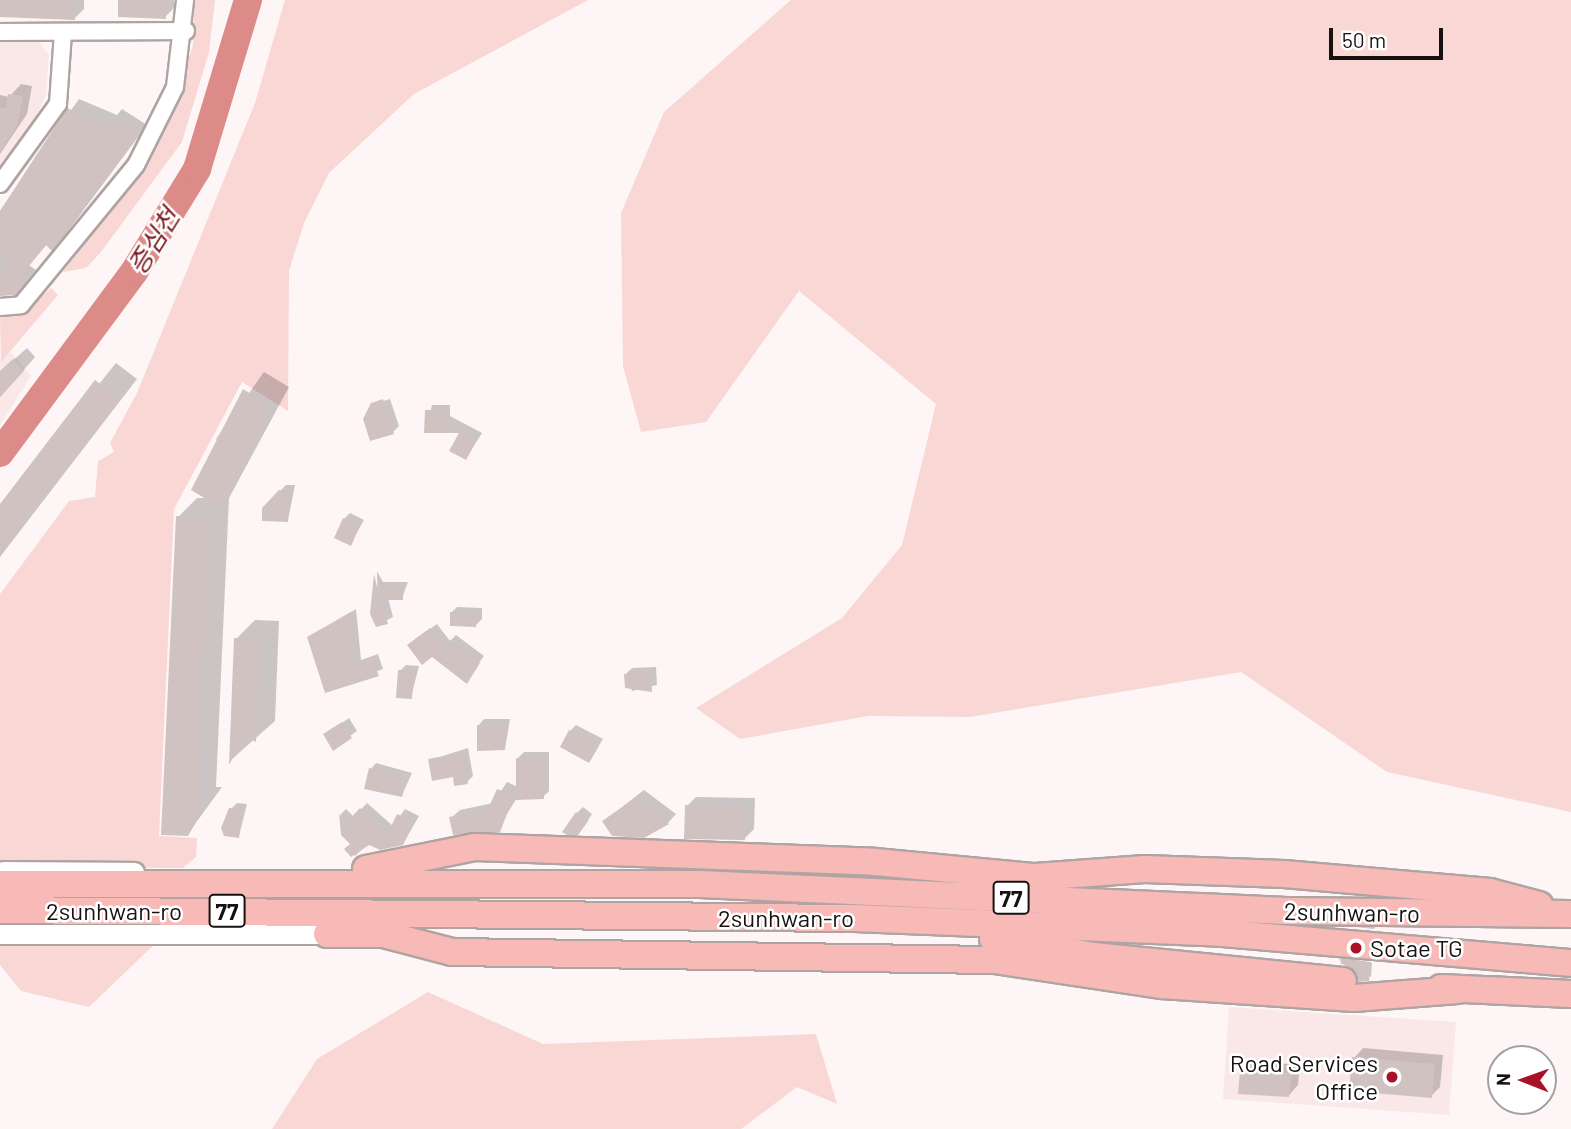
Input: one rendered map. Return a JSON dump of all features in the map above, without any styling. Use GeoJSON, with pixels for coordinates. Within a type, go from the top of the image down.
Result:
{"type":"FeatureCollection","features":[{"type":"Feature","properties":{"kind":"highway"},"geometry":{"type":"LineString","coordinates":[[327,874],[409,864],[475,847],[875,862],[1035,877],[1145,869],[1284,874],[1490,892],[1571,914]]}},
{"type":"Feature","properties":{"kind":"highway","name":"2sunhwan-ro"},"geometry":{"type":"LineString","coordinates":[[0,884],[700,884],[1286,911],[1571,914]]}},
{"type":"Feature","properties":{"kind":"highway","name":"2sunhwan-ro"},"geometry":{"type":"LineString","coordinates":[[0,910],[455,913],[1221,933],[1571,963]]}},
{"type":"Feature","properties":{"kind":"highway","name":"77"},"geometry":{"type":"LineString","coordinates":[[828,922],[1198,968],[1458,990],[1571,994]]}},
{"type":"Feature","properties":{"kind":"highway"},"geometry":{"type":"LineString","coordinates":[[327,934],[383,934],[452,952],[994,960],[1162,985],[1354,998],[1458,990]]}},
{"type":"Feature","properties":{"kind":"street"},"geometry":{"type":"LineString","coordinates":[[0,307],[21,304],[136,165],[175,87],[186,31],[185,0]]}},
{"type":"Feature","properties":{"kind":"street"},"geometry":{"type":"LineString","coordinates":[[0,32],[186,31]]}},
{"type":"Feature","properties":{"kind":"street"},"geometry":{"type":"LineString","coordinates":[[0,184],[58,104],[63,33]]}},
{"type":"Feature","properties":{"kind":"street"},"geometry":{"type":"LineString","coordinates":[[0,871],[327,874]]}},
{"type":"Feature","properties":{"kind":"street"},"geometry":{"type":"LineString","coordinates":[[0,934],[327,934]]}},
{"type":"Feature","properties":{"kind":"shaded area"},"geometry":{"type":"Polygon","coordinates":[[[194,0],[215,0],[209,52],[182,142],[101,252],[86,268],[63,272],[143,169],[167,127],[193,45],[194,0]]]}},
{"type":"Feature","properties":{"kind":"shaded area"},"geometry":{"type":"Polygon","coordinates":[[[285,0],[588,0],[414,94],[329,173],[304,223],[289,271],[288,411],[242,382],[174,509],[159,836],[197,838],[196,857],[183,868],[0,867],[0,594],[69,501],[95,497],[98,461],[114,452],[110,443],[137,393],[255,103],[285,0]]]}},
{"type":"Feature","properties":{"kind":"shaded area"},"geometry":{"type":"Polygon","coordinates":[[[791,0],[1571,0],[1571,812],[1387,772],[1241,672],[970,717],[868,716],[740,739],[696,708],[842,618],[902,545],[936,404],[799,291],[706,422],[641,432],[623,366],[621,213],[664,112],[791,0]]]}},
{"type":"Feature","properties":{"kind":"shaded area"},"geometry":{"type":"Polygon","coordinates":[[[0,42],[39,42],[49,55],[46,93],[35,122],[0,166],[0,42]]]}},
{"type":"Feature","properties":{"kind":"shaded area"},"geometry":{"type":"Polygon","coordinates":[[[51,288],[58,295],[1,362],[0,314],[23,313],[51,288]]]}},
{"type":"Feature","properties":{"kind":"shaded area"},"geometry":{"type":"Polygon","coordinates":[[[11,352],[31,376],[0,425],[0,359],[11,352]]]}},
{"type":"Feature","properties":{"kind":"shaded area"},"geometry":{"type":"Polygon","coordinates":[[[0,938],[160,939],[89,1007],[21,991],[0,965],[0,938]]]}},
{"type":"Feature","properties":{"kind":"shaded area"},"geometry":{"type":"Polygon","coordinates":[[[428,992],[543,1044],[816,1034],[837,1104],[797,1087],[741,1129],[272,1129],[317,1059],[428,992]]]}},
{"type":"Feature","properties":{"kind":"shaded area"},"geometry":{"type":"Polygon","coordinates":[[[1229,1007],[1456,1022],[1449,1115],[1223,1099],[1229,1007]]]}},
{"type":"Feature","properties":{"kind":"building"},"geometry":{"type":"Polygon","coordinates":[[[0,0],[65,0],[75,4],[75,20],[0,17],[0,0]]]}},
{"type":"Feature","properties":{"kind":"building"},"geometry":{"type":"Polygon","coordinates":[[[118,0],[166,0],[166,19],[118,17],[118,0]]]}},
{"type":"Feature","properties":{"kind":"building"},"geometry":{"type":"Polygon","coordinates":[[[8,94],[23,96],[17,126],[0,152],[0,107],[6,108],[8,94]]]}},
{"type":"Feature","properties":{"kind":"building"},"geometry":{"type":"Polygon","coordinates":[[[67,108],[107,125],[111,118],[139,135],[52,251],[46,245],[21,276],[27,281],[16,295],[0,296],[0,275],[11,261],[0,252],[0,211],[67,108]]]}},
{"type":"Feature","properties":{"kind":"building"},"geometry":{"type":"Polygon","coordinates":[[[13,359],[24,371],[0,397],[0,371],[13,359]]]}},
{"type":"Feature","properties":{"kind":"building"},"geometry":{"type":"Polygon","coordinates":[[[95,380],[120,399],[0,555],[0,504],[95,380]]]}},
{"type":"Feature","properties":{"kind":"building"},"geometry":{"type":"Polygon","coordinates":[[[243,389],[271,406],[221,508],[191,490],[243,389]]]}},
{"type":"Feature","properties":{"kind":"building"},"geometry":{"type":"Polygon","coordinates":[[[383,399],[394,434],[370,441],[363,419],[371,403],[383,399]]]}},
{"type":"Feature","properties":{"kind":"building"},"geometry":{"type":"Polygon","coordinates":[[[425,410],[444,410],[444,422],[477,440],[466,460],[449,451],[459,433],[424,433],[425,410]]]}},
{"type":"Feature","properties":{"kind":"building"},"geometry":{"type":"Polygon","coordinates":[[[279,490],[289,491],[288,522],[262,521],[262,508],[279,490]]]}},
{"type":"Feature","properties":{"kind":"building"},"geometry":{"type":"Polygon","coordinates":[[[176,516],[210,518],[198,806],[205,806],[188,836],[161,835],[176,516]]]}},
{"type":"Feature","properties":{"kind":"building"},"geometry":{"type":"Polygon","coordinates":[[[343,518],[360,526],[351,546],[334,538],[343,518]]]}},
{"type":"Feature","properties":{"kind":"building"},"geometry":{"type":"Polygon","coordinates":[[[374,574],[377,587],[403,587],[403,600],[381,600],[388,624],[376,627],[370,614],[374,574]]]}},
{"type":"Feature","properties":{"kind":"building"},"geometry":{"type":"Polygon","coordinates":[[[351,612],[356,663],[372,658],[379,676],[325,693],[307,637],[351,612]]]}},
{"type":"Feature","properties":{"kind":"building"},"geometry":{"type":"Polygon","coordinates":[[[450,612],[477,613],[476,627],[450,626],[450,612]]]}},
{"type":"Feature","properties":{"kind":"building"},"geometry":{"type":"Polygon","coordinates":[[[430,628],[449,654],[449,640],[480,663],[467,684],[432,657],[422,665],[407,645],[430,628]]]}},
{"type":"Feature","properties":{"kind":"building"},"geometry":{"type":"Polygon","coordinates":[[[234,638],[260,639],[256,742],[245,736],[229,765],[234,638]]]}},
{"type":"Feature","properties":{"kind":"building"},"geometry":{"type":"Polygon","coordinates":[[[398,670],[414,671],[412,699],[396,698],[398,670]]]}},
{"type":"Feature","properties":{"kind":"building"},"geometry":{"type":"Polygon","coordinates":[[[651,673],[652,692],[625,688],[624,674],[651,673]]]}},
{"type":"Feature","properties":{"kind":"building"},"geometry":{"type":"Polygon","coordinates":[[[342,722],[352,738],[333,751],[323,734],[342,722]]]}},
{"type":"Feature","properties":{"kind":"building"},"geometry":{"type":"Polygon","coordinates":[[[477,725],[505,725],[505,750],[477,751],[477,725]]]}},
{"type":"Feature","properties":{"kind":"building"},"geometry":{"type":"Polygon","coordinates":[[[569,730],[599,746],[589,763],[560,747],[569,730]]]}},
{"type":"Feature","properties":{"kind":"building"},"geometry":{"type":"Polygon","coordinates":[[[462,753],[468,784],[454,786],[453,777],[432,781],[428,759],[462,753]]]}},
{"type":"Feature","properties":{"kind":"building"},"geometry":{"type":"Polygon","coordinates":[[[544,757],[544,799],[516,800],[516,758],[544,757]]]}},
{"type":"Feature","properties":{"kind":"building"},"geometry":{"type":"Polygon","coordinates":[[[369,768],[407,779],[402,797],[364,789],[369,768]]]}},
{"type":"Feature","properties":{"kind":"building"},"geometry":{"type":"Polygon","coordinates":[[[497,789],[514,796],[500,832],[453,835],[449,817],[488,809],[497,789]]]}},
{"type":"Feature","properties":{"kind":"building"},"geometry":{"type":"Polygon","coordinates":[[[634,799],[669,824],[644,838],[612,836],[602,821],[634,799]]]}},
{"type":"Feature","properties":{"kind":"building"},"geometry":{"type":"Polygon","coordinates":[[[685,805],[746,807],[745,840],[684,839],[685,805]]]}},
{"type":"Feature","properties":{"kind":"building"},"geometry":{"type":"Polygon","coordinates":[[[229,808],[242,809],[239,838],[224,836],[221,828],[229,808]]]}},
{"type":"Feature","properties":{"kind":"building"},"geometry":{"type":"Polygon","coordinates":[[[360,808],[388,833],[397,814],[414,822],[403,845],[380,850],[369,845],[351,857],[344,849],[350,844],[341,835],[339,814],[347,822],[360,808]]]}},
{"type":"Feature","properties":{"kind":"building"},"geometry":{"type":"Polygon","coordinates":[[[576,812],[588,821],[578,835],[567,835],[562,832],[576,812]]]}},
{"type":"Feature","properties":{"kind":"building"},"geometry":{"type":"Polygon","coordinates":[[[1339,959],[1371,962],[1369,981],[1359,982],[1339,959]]]}},
{"type":"Feature","properties":{"kind":"building","name":"Road Services Office"},"geometry":{"type":"Polygon","coordinates":[[[1352,1057],[1435,1064],[1432,1098],[1349,1091],[1352,1057]]]}},
{"type":"Feature","properties":{"kind":"building"},"geometry":{"type":"Polygon","coordinates":[[[1240,1071],[1292,1073],[1289,1097],[1238,1094],[1240,1071]]]}},
{"type":"Feature","properties":{"kind":"waterway","name":"증심천"},"geometry":{"type":"LineString","coordinates":[[0,453],[134,272],[197,169],[248,0]]}},
{"type":"Feature","properties":{"kind":"place","name":"Sotae TG"},"geometry":{"type":"Point","coordinates":[1356,948]}},
{"type":"Feature","properties":{"kind":"place","name":"Road Services Office"},"geometry":{"type":"Point","coordinates":[1392,1077]}}]}
